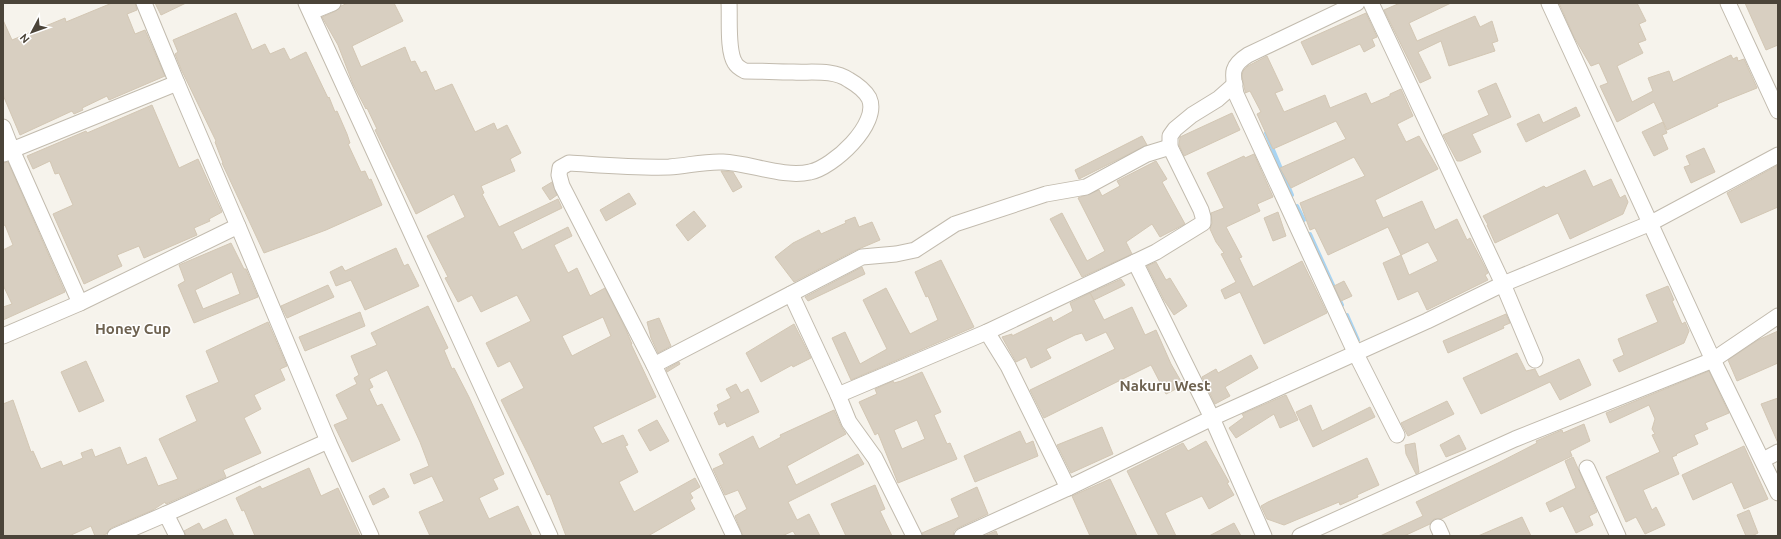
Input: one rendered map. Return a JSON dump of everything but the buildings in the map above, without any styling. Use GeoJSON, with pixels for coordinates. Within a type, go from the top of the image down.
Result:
{"type":"FeatureCollection","features":[{"type":"Feature","properties":{"kind":"street"},"geometry":{"type":"LineString","coordinates":[[144,3],[370,536]]}},
{"type":"Feature","properties":{"kind":"street"},"geometry":{"type":"LineString","coordinates":[[333,3],[308,8],[550,536]]}},
{"type":"Feature","properties":{"kind":"street"},"geometry":{"type":"LineString","coordinates":[[729,3],[731,48],[734,62],[739,68],[745,71],[824,72],[844,77],[860,88],[869,99],[870,110],[866,127],[848,147],[823,168],[810,172],[796,173],[724,162],[705,162],[669,167],[569,163],[560,168],[559,175],[562,186],[654,365],[734,536]]}},
{"type":"Feature","properties":{"kind":"street"},"geometry":{"type":"LineString","coordinates":[[1357,3],[1239,61],[1232,73],[1236,94],[1355,352],[1397,435]]}},
{"type":"Feature","properties":{"kind":"street"},"geometry":{"type":"LineString","coordinates":[[1371,3],[1503,284],[1535,360]]}},
{"type":"Feature","properties":{"kind":"street"},"geometry":{"type":"LineString","coordinates":[[1548,3],[1651,222],[1713,360],[1778,493]]}},
{"type":"Feature","properties":{"kind":"street"},"geometry":{"type":"LineString","coordinates":[[1728,3],[1778,111]]}},
{"type":"Feature","properties":{"kind":"street"},"geometry":{"type":"LineString","coordinates":[[8,152],[177,83]]}},
{"type":"Feature","properties":{"kind":"street"},"geometry":{"type":"LineString","coordinates":[[838,395],[987,332],[1136,262],[1156,252],[1203,222],[1201,210],[1170,147],[1170,136],[1175,129],[1192,115],[1218,99],[1235,84]]}},
{"type":"Feature","properties":{"kind":"street"},"geometry":{"type":"LineString","coordinates":[[3,127],[8,152],[80,303]]}},
{"type":"Feature","properties":{"kind":"street"},"geometry":{"type":"LineString","coordinates":[[654,365],[862,257],[896,254],[915,250],[955,224],[1046,194],[1086,187],[1147,154],[1170,147]]}},
{"type":"Feature","properties":{"kind":"street"},"geometry":{"type":"LineString","coordinates":[[962,536],[1068,488],[1212,418],[1355,352],[1427,321],[1503,284],[1651,222],[1778,155]]}},
{"type":"Feature","properties":{"kind":"street"},"geometry":{"type":"LineString","coordinates":[[3,336],[80,303],[238,226]]}},
{"type":"Feature","properties":{"kind":"street"},"geometry":{"type":"LineString","coordinates":[[1136,262],[1212,418],[1264,536]]}},
{"type":"Feature","properties":{"kind":"street"},"geometry":{"type":"LineString","coordinates":[[791,294],[849,422],[875,458],[914,536]]}},
{"type":"Feature","properties":{"kind":"street"},"geometry":{"type":"LineString","coordinates":[[1300,536],[1515,439],[1713,360],[1778,316]]}},
{"type":"Feature","properties":{"kind":"street"},"geometry":{"type":"LineString","coordinates":[[987,332],[1008,366],[1068,488]]}},
{"type":"Feature","properties":{"kind":"street"},"geometry":{"type":"LineString","coordinates":[[115,536],[328,440]]}},
{"type":"Feature","properties":{"kind":"street"},"geometry":{"type":"LineString","coordinates":[[1763,460],[1778,452]]}},
{"type":"Feature","properties":{"kind":"street"},"geometry":{"type":"LineString","coordinates":[[1587,468],[1618,536]]}},
{"type":"Feature","properties":{"kind":"street"},"geometry":{"type":"LineString","coordinates":[[166,514],[177,536]]}},
{"type":"Feature","properties":{"kind":"waterway"},"geometry":{"type":"LineString","coordinates":[[1266,133],[1292,195]]}},
{"type":"Feature","properties":{"kind":"waterway"},"geometry":{"type":"LineString","coordinates":[[1297,206],[1304,220]]}},
{"type":"Feature","properties":{"kind":"waterway"},"geometry":{"type":"LineString","coordinates":[[1310,234],[1342,305]]}},
{"type":"Feature","properties":{"kind":"waterway"},"geometry":{"type":"LineString","coordinates":[[1347,315],[1358,340]]}},
{"type":"Feature","properties":{"kind":"district","name":"Honey Cup"},"geometry":{"type":"Point","coordinates":[133,329]}},
{"type":"Feature","properties":{"kind":"district","name":"Nakuru West"},"geometry":{"type":"Point","coordinates":[1165,386]}}]}
